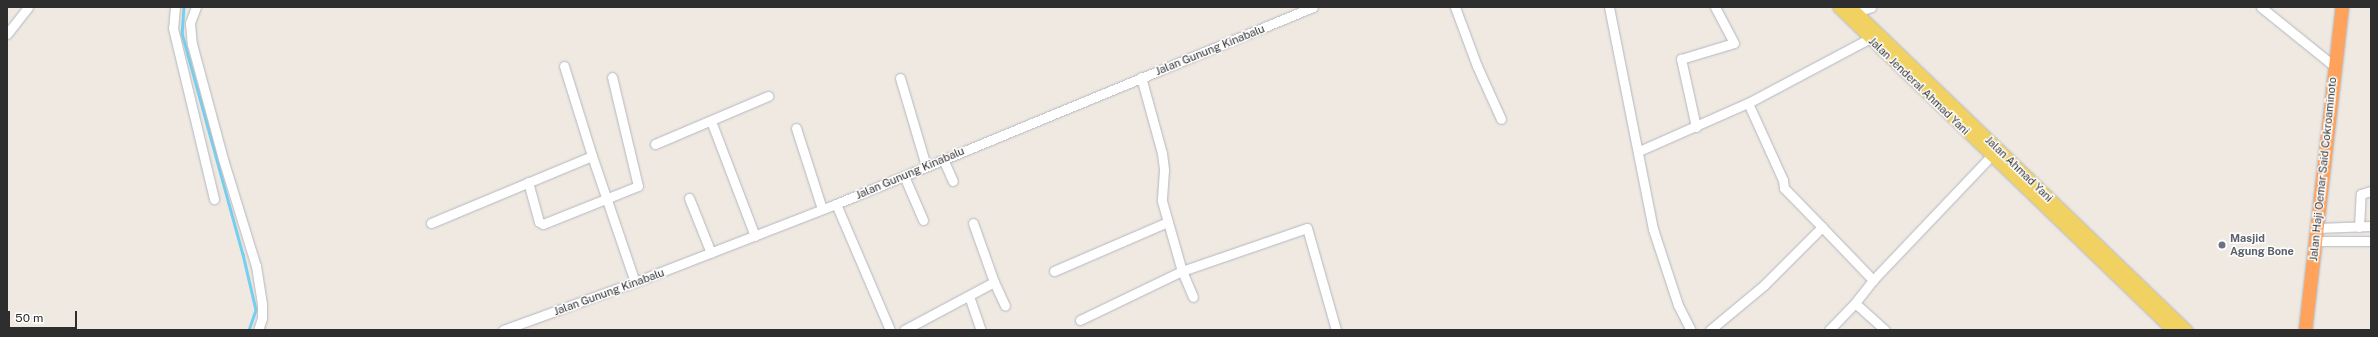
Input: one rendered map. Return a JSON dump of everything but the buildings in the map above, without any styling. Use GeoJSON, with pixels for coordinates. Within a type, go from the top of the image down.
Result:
{"type":"FeatureCollection","features":[{"type":"Feature","properties":{"kind":"highway","name":"Jalan Haji Oemar Said Cokroaminoto"},"geometry":{"type":"LineString","coordinates":[[2304,330],[2342,7]]}},
{"type":"Feature","properties":{"kind":"main road","name":"Jalan Jenderal Ahmad Yani"},"geometry":{"type":"LineString","coordinates":[[1838,7],[1991,156],[2085,240],[2173,330]]}},
{"type":"Feature","properties":{"kind":"main road","name":"Jalan Ahmad Yani"},"geometry":{"type":"LineString","coordinates":[[1854,10],[2085,240],[2187,330]]}},
{"type":"Feature","properties":{"kind":"street"},"geometry":{"type":"LineString","coordinates":[[7,34],[28,7]]}},
{"type":"Feature","properties":{"kind":"street"},"geometry":{"type":"LineString","coordinates":[[176,7],[173,28],[214,199]]}},
{"type":"Feature","properties":{"kind":"street"},"geometry":{"type":"LineString","coordinates":[[196,7],[190,23],[192,44],[223,159],[256,266],[262,304],[262,318],[258,330]]}},
{"type":"Feature","properties":{"kind":"street","name":"Jalan Gunung Kinabalu"},"geometry":{"type":"LineString","coordinates":[[503,330],[636,282],[836,204],[1141,76],[1229,43],[1313,7]]}},
{"type":"Feature","properties":{"kind":"street"},"geometry":{"type":"LineString","coordinates":[[1455,7],[1477,66],[1501,119]]}},
{"type":"Feature","properties":{"kind":"street"},"geometry":{"type":"LineString","coordinates":[[1609,7],[1620,72],[1639,151],[1653,229],[1678,305],[1691,330]]}},
{"type":"Feature","properties":{"kind":"street"},"geometry":{"type":"LineString","coordinates":[[1696,127],[1681,59],[1734,43],[1715,7]]}},
{"type":"Feature","properties":{"kind":"street"},"geometry":{"type":"LineString","coordinates":[[1854,10],[1871,7]]}},
{"type":"Feature","properties":{"kind":"street"},"geometry":{"type":"LineString","coordinates":[[2261,7],[2335,67]]}},
{"type":"Feature","properties":{"kind":"street"},"geometry":{"type":"LineString","coordinates":[[1639,151],[1696,127],[1748,102],[1870,38]]}},
{"type":"Feature","properties":{"kind":"street"},"geometry":{"type":"LineString","coordinates":[[564,66],[592,156],[636,282]]}},
{"type":"Feature","properties":{"kind":"street"},"geometry":{"type":"LineString","coordinates":[[528,182],[541,224],[636,188],[639,185],[612,76]]}},
{"type":"Feature","properties":{"kind":"street"},"geometry":{"type":"LineString","coordinates":[[1141,76],[1162,153],[1164,180],[1161,198],[1182,271],[1193,297]]}},
{"type":"Feature","properties":{"kind":"street"},"geometry":{"type":"LineString","coordinates":[[900,78],[926,166]]}},
{"type":"Feature","properties":{"kind":"street"},"geometry":{"type":"LineString","coordinates":[[655,144],[768,96]]}},
{"type":"Feature","properties":{"kind":"street"},"geometry":{"type":"LineString","coordinates":[[1748,102],[1783,180],[1784,188],[1873,280]]}},
{"type":"Feature","properties":{"kind":"street"},"geometry":{"type":"LineString","coordinates":[[711,121],[755,236]]}},
{"type":"Feature","properties":{"kind":"street"},"geometry":{"type":"LineString","coordinates":[[796,128],[822,209]]}},
{"type":"Feature","properties":{"kind":"street"},"geometry":{"type":"LineString","coordinates":[[431,223],[592,156]]}},
{"type":"Feature","properties":{"kind":"street"},"geometry":{"type":"LineString","coordinates":[[1829,330],[1855,303],[1873,280],[1991,156]]}},
{"type":"Feature","properties":{"kind":"street"},"geometry":{"type":"LineString","coordinates":[[943,159],[953,181]]}},
{"type":"Feature","properties":{"kind":"street"},"geometry":{"type":"LineString","coordinates":[[904,176],[923,220]]}},
{"type":"Feature","properties":{"kind":"street"},"geometry":{"type":"LineString","coordinates":[[2359,227],[2361,194],[2371,191]]}},
{"type":"Feature","properties":{"kind":"street"},"geometry":{"type":"LineString","coordinates":[[688,198],[711,253]]}},
{"type":"Feature","properties":{"kind":"street"},"geometry":{"type":"LineString","coordinates":[[836,204],[890,330]]}},
{"type":"Feature","properties":{"kind":"street"},"geometry":{"type":"LineString","coordinates":[[1054,271],[1168,222]]}},
{"type":"Feature","properties":{"kind":"street"},"geometry":{"type":"LineString","coordinates":[[973,223],[994,282],[1005,306]]}},
{"type":"Feature","properties":{"kind":"street"},"geometry":{"type":"LineString","coordinates":[[2316,234],[2371,226]]}},
{"type":"Feature","properties":{"kind":"street"},"geometry":{"type":"LineString","coordinates":[[1710,330],[1764,285],[1822,227]]}},
{"type":"Feature","properties":{"kind":"street"},"geometry":{"type":"LineString","coordinates":[[1080,320],[1182,271],[1307,228],[1336,330]]}},
{"type":"Feature","properties":{"kind":"street"},"geometry":{"type":"LineString","coordinates":[[2316,234],[2371,241]]}},
{"type":"Feature","properties":{"kind":"street"},"geometry":{"type":"LineString","coordinates":[[904,330],[994,282]]}},
{"type":"Feature","properties":{"kind":"street"},"geometry":{"type":"LineString","coordinates":[[969,296],[982,330]]}},
{"type":"Feature","properties":{"kind":"street"},"geometry":{"type":"LineString","coordinates":[[1855,303],[1885,330]]}},
{"type":"Feature","properties":{"kind":"waterway"},"geometry":{"type":"LineString","coordinates":[[184,7],[182,33],[243,254],[256,310],[249,330]]}},
{"type":"Feature","properties":{"kind":"place","name":"Masjid Agung Bone"},"geometry":{"type":"Point","coordinates":[2222,245]}}]}
